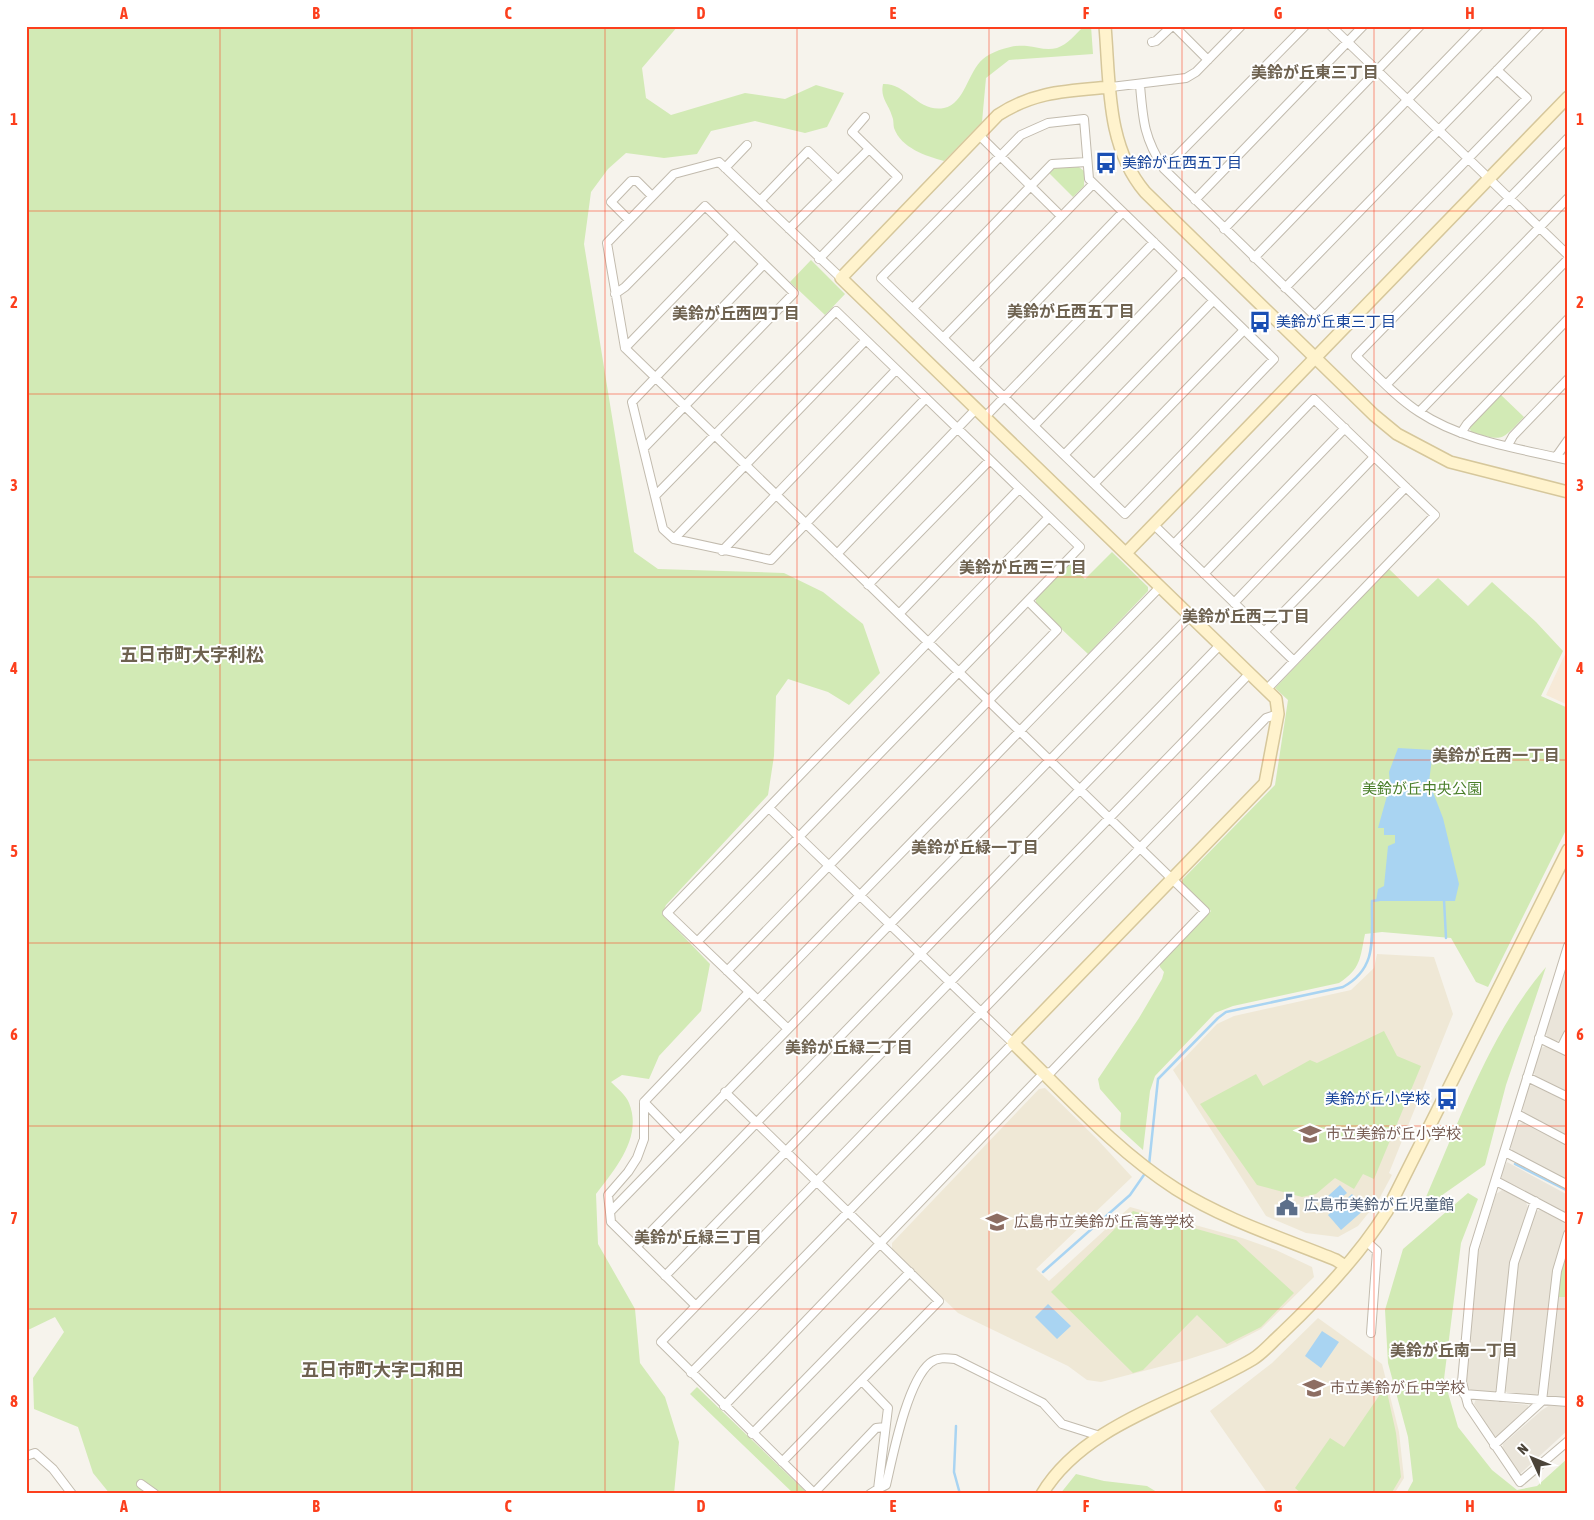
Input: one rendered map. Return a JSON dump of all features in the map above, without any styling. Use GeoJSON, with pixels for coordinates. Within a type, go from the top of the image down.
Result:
{"type":"FeatureCollection","features":[{"type":"Feature","properties":{"kind":"street"},"geometry":{"type":"LineString","coordinates":[[1105,26],[1119,148],[1137,182],[1374,415],[1422,449],[1450,462],[1478,471],[1568,492]]}},
{"type":"Feature","properties":{"kind":"street"},"geometry":{"type":"LineString","coordinates":[[1152,42],[1156,41],[1173,26],[1208,60]]}},
{"type":"Feature","properties":{"kind":"street"},"geometry":{"type":"LineString","coordinates":[[841,278],[998,115],[1031,97],[1050,92],[1140,85],[1186,78],[1196,72],[1241,26]]}},
{"type":"Feature","properties":{"kind":"street"},"geometry":{"type":"LineString","coordinates":[[1164,169],[1305,26]]}},
{"type":"Feature","properties":{"kind":"street"},"geometry":{"type":"LineString","coordinates":[[1331,26],[1540,227],[1568,257],[1419,412]]}},
{"type":"Feature","properties":{"kind":"street"},"geometry":{"type":"LineString","coordinates":[[1195,200],[1363,26]]}},
{"type":"Feature","properties":{"kind":"street"},"geometry":{"type":"LineString","coordinates":[[1224,229],[1420,26]]}},
{"type":"Feature","properties":{"kind":"street"},"geometry":{"type":"LineString","coordinates":[[1254,258],[1480,26]]}},
{"type":"Feature","properties":{"kind":"street"},"geometry":{"type":"LineString","coordinates":[[1286,288],[1540,26]]}},
{"type":"Feature","properties":{"kind":"street"},"geometry":{"type":"LineString","coordinates":[[1140,85],[1144,130],[1152,150],[1164,169],[1315,316],[1527,98],[1497,70]]}},
{"type":"Feature","properties":{"kind":"street"},"geometry":{"type":"LineString","coordinates":[[1126,554],[1568,97]]}},
{"type":"Feature","properties":{"kind":"street"},"geometry":{"type":"LineString","coordinates":[[819,259],[898,177],[852,132],[865,118]]}},
{"type":"Feature","properties":{"kind":"street"},"geometry":{"type":"LineString","coordinates":[[1084,119],[1087,162],[1089,179],[1093,184],[1274,359],[1125,514],[881,278],[1000,155],[1021,135],[1032,128],[1048,123],[1084,119]]}},
{"type":"Feature","properties":{"kind":"street"},"geometry":{"type":"LineString","coordinates":[[979,135],[1062,216]]}},
{"type":"Feature","properties":{"kind":"street"},"geometry":{"type":"LineString","coordinates":[[1568,138],[1356,356],[1386,385],[1419,412],[1441,425],[1461,433],[1568,460]]}},
{"type":"Feature","properties":{"kind":"street"},"geometry":{"type":"LineString","coordinates":[[726,168],[747,145]]}},
{"type":"Feature","properties":{"kind":"street"},"geometry":{"type":"LineString","coordinates":[[789,229],[869,149]]}},
{"type":"Feature","properties":{"kind":"street"},"geometry":{"type":"LineString","coordinates":[[760,201],[808,151],[837,179]]}},
{"type":"Feature","properties":{"kind":"street"},"geometry":{"type":"LineString","coordinates":[[691,1373],[848,1210],[1173,879],[1266,783],[1278,714],[1276,699],[1266,689],[719,162],[674,174],[607,243],[625,348],[684,407],[1173,879],[1205,911],[1051,1072],[1044,1073],[724,1406]]}},
{"type":"Feature","properties":{"kind":"street"},"geometry":{"type":"LineString","coordinates":[[913,308],[1052,164],[1087,162]]}},
{"type":"Feature","properties":{"kind":"street"},"geometry":{"type":"LineString","coordinates":[[629,220],[611,202],[630,181],[637,181],[652,196]]}},
{"type":"Feature","properties":{"kind":"street"},"geometry":{"type":"LineString","coordinates":[[943,338],[1093,184]]}},
{"type":"Feature","properties":{"kind":"street"},"geometry":{"type":"LineString","coordinates":[[1386,385],[1568,198]]}},
{"type":"Feature","properties":{"kind":"street"},"geometry":{"type":"LineString","coordinates":[[615,294],[625,287],[705,206],[794,293],[644,448]]}},
{"type":"Feature","properties":{"kind":"street"},"geometry":{"type":"LineString","coordinates":[[974,367],[1122,213]]}},
{"type":"Feature","properties":{"kind":"street"},"geometry":{"type":"LineString","coordinates":[[625,348],[734,235]]}},
{"type":"Feature","properties":{"kind":"street"},"geometry":{"type":"LineString","coordinates":[[837,554],[958,428],[1004,396],[1154,242]]}},
{"type":"Feature","properties":{"kind":"street"},"geometry":{"type":"LineString","coordinates":[[764,264],[632,402],[663,529],[674,539],[722,551],[771,560],[926,398]]}},
{"type":"Feature","properties":{"kind":"street"},"geometry":{"type":"LineString","coordinates":[[1034,426],[1183,271]]}},
{"type":"Feature","properties":{"kind":"street"},"geometry":{"type":"LineString","coordinates":[[1064,455],[1214,301]]}},
{"type":"Feature","properties":{"kind":"street"},"geometry":{"type":"LineString","coordinates":[[655,496],[836,311],[1080,547],[697,942]]}},
{"type":"Feature","properties":{"kind":"street"},"geometry":{"type":"LineString","coordinates":[[1461,433],[1568,319]]}},
{"type":"Feature","properties":{"kind":"street"},"geometry":{"type":"LineString","coordinates":[[1094,484],[1244,330]]}},
{"type":"Feature","properties":{"kind":"street"},"geometry":{"type":"LineString","coordinates":[[674,539],[866,340]]}},
{"type":"Feature","properties":{"kind":"street"},"geometry":{"type":"LineString","coordinates":[[722,551],[896,370]]}},
{"type":"Feature","properties":{"kind":"street"},"geometry":{"type":"LineString","coordinates":[[1508,445],[1513,436],[1568,379]]}},
{"type":"Feature","properties":{"kind":"street"},"geometry":{"type":"LineString","coordinates":[[1174,544],[1314,399],[1436,515],[1266,689]]}},
{"type":"Feature","properties":{"kind":"street"},"geometry":{"type":"LineString","coordinates":[[1204,574],[1345,428]]}},
{"type":"Feature","properties":{"kind":"street"},"geometry":{"type":"LineString","coordinates":[[1556,457],[1568,440]]}},
{"type":"Feature","properties":{"kind":"street"},"geometry":{"type":"LineString","coordinates":[[1234,603],[1374,457]]}},
{"type":"Feature","properties":{"kind":"street"},"geometry":{"type":"LineString","coordinates":[[868,584],[990,460]]}},
{"type":"Feature","properties":{"kind":"street"},"geometry":{"type":"LineString","coordinates":[[1264,632],[1406,487]]}},
{"type":"Feature","properties":{"kind":"street"},"geometry":{"type":"LineString","coordinates":[[899,614],[1019,488]]}},
{"type":"Feature","properties":{"kind":"street"},"geometry":{"type":"LineString","coordinates":[[787,1028],[667,913],[1049,517]]}},
{"type":"Feature","properties":{"kind":"street"},"geometry":{"type":"LineString","coordinates":[[1154,526],[1294,661]]}},
{"type":"Feature","properties":{"kind":"street"},"geometry":{"type":"LineString","coordinates":[[758,1000],[1160,586]]}},
{"type":"Feature","properties":{"kind":"street"},"geometry":{"type":"LineString","coordinates":[[727,971],[1058,630],[1028,601]]}},
{"type":"Feature","properties":{"kind":"street"},"geometry":{"type":"LineString","coordinates":[[610,1212],[1190,616]]}},
{"type":"Feature","properties":{"kind":"street"},"geometry":{"type":"LineString","coordinates":[[636,1247],[1220,645]]}},
{"type":"Feature","properties":{"kind":"street"},"geometry":{"type":"LineString","coordinates":[[665,1276],[1250,674]]}},
{"type":"Feature","properties":{"kind":"street"},"geometry":{"type":"LineString","coordinates":[[885,1427],[876,1428],[814,1493],[752,1434],[661,1342],[1266,718],[1278,714]]}},
{"type":"Feature","properties":{"kind":"street"},"geometry":{"type":"LineString","coordinates":[[769,808],[1122,1148],[1154,1174],[1212,1210],[1336,1260],[1345,1266]]}},
{"type":"Feature","properties":{"kind":"street"},"geometry":{"type":"LineString","coordinates":[[1042,1494],[1069,1461],[1100,1436],[1220,1378],[1256,1358],[1297,1319],[1368,1242],[1387,1211],[1568,850]]}},
{"type":"Feature","properties":{"kind":"street"},"geometry":{"type":"LineString","coordinates":[[1568,946],[1474,1249],[1462,1382],[1464,1394],[1494,1445],[1520,1482],[1568,1440]]}},
{"type":"Feature","properties":{"kind":"street"},"geometry":{"type":"LineString","coordinates":[[696,1306],[611,1222],[608,1195],[628,1172],[644,1139],[644,1102],[749,992]]}},
{"type":"Feature","properties":{"kind":"street"},"geometry":{"type":"LineString","coordinates":[[1539,1038],[1564,1050],[1568,1034]]}},
{"type":"Feature","properties":{"kind":"street"},"geometry":{"type":"LineString","coordinates":[[1527,1077],[1568,1097]]}},
{"type":"Feature","properties":{"kind":"street"},"geometry":{"type":"LineString","coordinates":[[725,1092],[939,1300],[782,1462]]}},
{"type":"Feature","properties":{"kind":"street"},"geometry":{"type":"LineString","coordinates":[[644,1102],[680,1139]]}},
{"type":"Feature","properties":{"kind":"street"},"geometry":{"type":"LineString","coordinates":[[1517,1114],[1568,1141]]}},
{"type":"Feature","properties":{"kind":"street"},"geometry":{"type":"LineString","coordinates":[[1505,1152],[1568,1185]]}},
{"type":"Feature","properties":{"kind":"street"},"geometry":{"type":"LineString","coordinates":[[1496,1181],[1568,1219]]}},
{"type":"Feature","properties":{"kind":"street"},"geometry":{"type":"LineString","coordinates":[[1500,1397],[1514,1262],[1535,1201]]}},
{"type":"Feature","properties":{"kind":"street"},"geometry":{"type":"LineString","coordinates":[[1494,1445],[1542,1401],[1557,1271],[1568,1234]]}},
{"type":"Feature","properties":{"kind":"street"},"geometry":{"type":"LineString","coordinates":[[1368,1242],[1377,1251],[1371,1333]]}},
{"type":"Feature","properties":{"kind":"street"},"geometry":{"type":"LineString","coordinates":[[752,1434],[910,1272]]}},
{"type":"Feature","properties":{"kind":"street"},"geometry":{"type":"LineString","coordinates":[[870,1494],[886,1485],[904,1411],[923,1370],[930,1362],[943,1357],[955,1359],[1043,1403],[1062,1424],[1100,1436]]}},
{"type":"Feature","properties":{"kind":"street"},"geometry":{"type":"LineString","coordinates":[[862,1381],[888,1408],[878,1489]]}},
{"type":"Feature","properties":{"kind":"street"},"geometry":{"type":"LineString","coordinates":[[1464,1394],[1568,1402]]}},
{"type":"Feature","properties":{"kind":"street"},"geometry":{"type":"LineString","coordinates":[[26,1456],[35,1453],[53,1468],[72,1494]]}},
{"type":"Feature","properties":{"kind":"street"},"geometry":{"type":"LineString","coordinates":[[141,1484],[155,1494]]}},
{"type":"Feature","properties":{"kind":"shaded area"},"geometry":{"type":"Polygon","coordinates":[[[1568,648],[1568,705],[1546,695],[1568,648]]]}},
{"type":"Feature","properties":{"kind":"shaded area","name":"市立美鈴が丘小学校"},"geometry":{"type":"Polygon","coordinates":[[[1377,954],[1434,957],[1453,1014],[1389,1173],[1392,1175],[1378,1201],[1358,1226],[1338,1237],[1306,1233],[1266,1216],[1173,1070],[1217,1024],[1234,1016],[1351,990],[1374,968],[1377,954]]]}},
{"type":"Feature","properties":{"kind":"shaded area"},"geometry":{"type":"Polygon","coordinates":[[[1568,955],[1568,1027],[1561,1040],[1556,1041],[1548,1038],[1544,1030],[1568,955]]]}},
{"type":"Feature","properties":{"kind":"shaded area"},"geometry":{"type":"Polygon","coordinates":[[[1546,1046],[1568,1057],[1568,1093],[1536,1077],[1533,1071],[1541,1048],[1546,1046]]]}},
{"type":"Feature","properties":{"kind":"shaded area"},"geometry":{"type":"Polygon","coordinates":[[[1535,1084],[1568,1100],[1568,1137],[1525,1114],[1521,1107],[1529,1086],[1535,1084]]]}},
{"type":"Feature","properties":{"kind":"shaded area","name":"広島市立美鈴が丘高等学校"},"geometry":{"type":"Polygon","coordinates":[[[1045,1088],[1096,1138],[1132,1177],[1036,1269],[1049,1281],[1130,1207],[1242,1238],[1276,1250],[1312,1267],[1314,1277],[1261,1329],[1226,1347],[1186,1360],[1101,1382],[1087,1380],[1068,1366],[958,1313],[892,1249],[892,1243],[1039,1089],[1045,1088]]]}},
{"type":"Feature","properties":{"kind":"shaded area"},"geometry":{"type":"Polygon","coordinates":[[[1524,1122],[1568,1144],[1568,1181],[1513,1152],[1510,1146],[1518,1125],[1524,1122]]]}},
{"type":"Feature","properties":{"kind":"shaded area"},"geometry":{"type":"Polygon","coordinates":[[[1507,1162],[1568,1195],[1568,1215],[1502,1179],[1501,1174],[1507,1162]]]}},
{"type":"Feature","properties":{"kind":"shaded area"},"geometry":{"type":"Polygon","coordinates":[[[1502,1190],[1525,1199],[1528,1208],[1511,1262],[1498,1388],[1493,1393],[1472,1391],[1466,1386],[1478,1254],[1496,1194],[1502,1190]]]}},
{"type":"Feature","properties":{"kind":"shaded area"},"geometry":{"type":"Polygon","coordinates":[[[1540,1210],[1564,1221],[1566,1227],[1553,1271],[1539,1392],[1534,1397],[1509,1395],[1504,1389],[1517,1264],[1534,1212],[1540,1210]]]}},
{"type":"Feature","properties":{"kind":"shaded area"},"geometry":{"type":"Polygon","coordinates":[[[1558,1297],[1568,1297],[1568,1400],[1551,1398],[1546,1394],[1558,1297]]]}},
{"type":"Feature","properties":{"kind":"shaded area","name":"市立美鈴が丘中学校"},"geometry":{"type":"Polygon","coordinates":[[[1318,1318],[1382,1364],[1399,1432],[1404,1478],[1394,1494],[1268,1494],[1210,1411],[1272,1363],[1318,1318]]]}},
{"type":"Feature","properties":{"kind":"shaded area"},"geometry":{"type":"Polygon","coordinates":[[[1476,1399],[1528,1405],[1529,1411],[1500,1437],[1494,1436],[1474,1404],[1476,1399]]]}},
{"type":"Feature","properties":{"kind":"shaded area"},"geometry":{"type":"Polygon","coordinates":[[[1550,1405],[1568,1405],[1568,1430],[1520,1474],[1502,1451],[1503,1444],[1550,1405]]]}},
{"type":"Feature","properties":{"kind":"green space"},"geometry":{"type":"Polygon","coordinates":[[[26,26],[678,26],[642,68],[646,98],[671,115],[745,93],[785,99],[816,85],[844,93],[827,127],[805,133],[755,121],[711,131],[697,154],[664,158],[626,153],[608,169],[591,192],[584,244],[634,552],[658,569],[784,573],[823,592],[863,624],[880,673],[849,705],[828,692],[788,679],[776,696],[774,756],[768,795],[666,905],[662,914],[710,964],[701,1011],[659,1056],[649,1079],[622,1075],[611,1082],[628,1100],[632,1116],[632,1128],[625,1152],[596,1194],[598,1244],[635,1309],[640,1363],[665,1397],[679,1442],[674,1494],[110,1494],[93,1473],[78,1427],[34,1409],[33,1378],[64,1332],[55,1317],[26,1331],[26,26]]]}},
{"type":"Feature","properties":{"kind":"green space"},"geometry":{"type":"Polygon","coordinates":[[[1091,26],[1093,54],[1009,60],[986,78],[982,122],[944,161],[915,150],[897,135],[893,118],[883,97],[883,84],[899,88],[927,106],[944,108],[957,100],[978,64],[992,53],[1016,46],[1045,49],[1057,48],[1068,42],[1083,27],[1091,26]]]}},
{"type":"Feature","properties":{"kind":"green space"},"geometry":{"type":"Polygon","coordinates":[[[1079,167],[1084,171],[1084,186],[1073,197],[1049,173],[1054,168],[1079,167]]]}},
{"type":"Feature","properties":{"kind":"green space"},"geometry":{"type":"Polygon","coordinates":[[[811,260],[845,294],[825,315],[790,282],[811,260]]]}},
{"type":"Feature","properties":{"kind":"green space"},"geometry":{"type":"Polygon","coordinates":[[[1500,394],[1524,417],[1501,437],[1490,437],[1471,432],[1469,426],[1500,394]]]}},
{"type":"Feature","properties":{"kind":"green space"},"geometry":{"type":"Polygon","coordinates":[[[1112,552],[1148,587],[1148,591],[1088,654],[1036,605],[1036,597],[1069,563],[1085,579],[1112,552]]]}},
{"type":"Feature","properties":{"kind":"green space","name":"美鈴が丘中央公園"},"geometry":{"type":"Polygon","coordinates":[[[1389,569],[1418,597],[1438,578],[1468,606],[1492,582],[1536,622],[1563,651],[1541,696],[1568,708],[1568,826],[1488,987],[1476,982],[1451,938],[1382,932],[1365,934],[1356,968],[1339,983],[1233,1006],[1215,1013],[1155,1076],[1150,1091],[1143,1150],[1120,1129],[1121,1113],[1100,1089],[1098,1079],[1139,1018],[1162,979],[1164,972],[1160,967],[1160,963],[1211,911],[1182,883],[1182,880],[1275,785],[1288,700],[1275,688],[1389,569]]]}},
{"type":"Feature","properties":{"kind":"green space"},"geometry":{"type":"Polygon","coordinates":[[[1546,967],[1506,1085],[1485,1165],[1428,1205],[1423,1204],[1462,1111],[1491,1051],[1507,1021],[1546,967]]]}},
{"type":"Feature","properties":{"kind":"green space"},"geometry":{"type":"Polygon","coordinates":[[[1384,1031],[1397,1056],[1421,1066],[1374,1179],[1363,1174],[1354,1189],[1335,1178],[1316,1194],[1302,1197],[1257,1185],[1200,1104],[1256,1074],[1263,1086],[1310,1060],[1317,1063],[1384,1031]]]}},
{"type":"Feature","properties":{"kind":"green space"},"geometry":{"type":"Polygon","coordinates":[[[1468,1193],[1478,1199],[1461,1243],[1444,1379],[1458,1427],[1492,1470],[1517,1490],[1537,1486],[1568,1458],[1568,1494],[1406,1494],[1413,1481],[1408,1437],[1388,1363],[1385,1310],[1403,1249],[1468,1193]]]}},
{"type":"Feature","properties":{"kind":"green space"},"geometry":{"type":"Polygon","coordinates":[[[1133,1211],[1236,1240],[1294,1293],[1261,1327],[1227,1344],[1197,1315],[1143,1370],[1133,1373],[1051,1292],[1133,1211]]]}},
{"type":"Feature","properties":{"kind":"green space"},"geometry":{"type":"Polygon","coordinates":[[[1568,1247],[1568,1297],[1558,1297],[1560,1273],[1568,1247]]]}},
{"type":"Feature","properties":{"kind":"green space"},"geometry":{"type":"Polygon","coordinates":[[[697,1387],[808,1494],[794,1494],[690,1394],[697,1387]]]}},
{"type":"Feature","properties":{"kind":"green space"},"geometry":{"type":"Polygon","coordinates":[[[1383,1390],[1387,1392],[1396,1433],[1401,1477],[1391,1494],[1302,1494],[1295,1488],[1330,1438],[1344,1447],[1383,1390]]]}},
{"type":"Feature","properties":{"kind":"green space"},"geometry":{"type":"Polygon","coordinates":[[[1076,1474],[1104,1481],[1147,1486],[1160,1494],[1060,1494],[1076,1474]]]}},
{"type":"Feature","properties":{"kind":"water"},"geometry":{"type":"Polygon","coordinates":[[[1398,748],[1433,750],[1429,782],[1443,818],[1459,884],[1455,901],[1376,901],[1378,889],[1384,886],[1388,846],[1395,843],[1395,835],[1384,835],[1384,828],[1378,828],[1390,785],[1389,772],[1398,748]]]}},
{"type":"Feature","properties":{"kind":"water"},"geometry":{"type":"Polygon","coordinates":[[[1340,1185],[1347,1193],[1334,1204],[1328,1196],[1340,1185]]]}},
{"type":"Feature","properties":{"kind":"water"},"geometry":{"type":"Polygon","coordinates":[[[1352,1194],[1365,1209],[1341,1230],[1328,1215],[1352,1194]]]}},
{"type":"Feature","properties":{"kind":"water"},"geometry":{"type":"Polygon","coordinates":[[[1048,1304],[1071,1326],[1057,1339],[1035,1317],[1048,1304]]]}},
{"type":"Feature","properties":{"kind":"water"},"geometry":{"type":"Polygon","coordinates":[[[1322,1331],[1339,1342],[1321,1368],[1305,1356],[1322,1331]]]}},
{"type":"Feature","properties":{"kind":"waterway"},"geometry":{"type":"LineString","coordinates":[[1149,1165],[1158,1079],[1226,1012],[1343,987],[1355,979],[1363,970],[1368,960],[1372,939],[1372,901],[1379,900]]}},
{"type":"Feature","properties":{"kind":"waterway"},"geometry":{"type":"LineString","coordinates":[[1444,900],[1446,938]]}},
{"type":"Feature","properties":{"kind":"waterway"},"geometry":{"type":"LineString","coordinates":[[1515,1164],[1568,1191]]}},
{"type":"Feature","properties":{"kind":"waterway"},"geometry":{"type":"LineString","coordinates":[[1043,1272],[1130,1195],[1146,1172]]}},
{"type":"Feature","properties":{"kind":"waterway"},"geometry":{"type":"LineString","coordinates":[[956,1426],[954,1472],[960,1494]]}},
{"type":"Feature","properties":{"kind":"place","name":"美鈴が丘西五丁目"},"geometry":{"type":"Point","coordinates":[1106,163]}},
{"type":"Feature","properties":{"kind":"place","name":"美鈴が丘東三丁目"},"geometry":{"type":"Point","coordinates":[1260,322]}},
{"type":"Feature","properties":{"kind":"place","name":"美鈴が丘小学校"},"geometry":{"type":"Point","coordinates":[1447,1099]}},
{"type":"Feature","properties":{"kind":"place","name":"市立美鈴が丘小学校"},"geometry":{"type":"Point","coordinates":[1310,1134]}},
{"type":"Feature","properties":{"kind":"place","name":"広島市美鈴が丘児童館"},"geometry":{"type":"Point","coordinates":[1287,1205]}},
{"type":"Feature","properties":{"kind":"place","name":"広島市立美鈴が丘高等学校"},"geometry":{"type":"Point","coordinates":[997,1222]}},
{"type":"Feature","properties":{"kind":"place","name":"市立美鈴が丘中学校"},"geometry":{"type":"Point","coordinates":[1314,1388]}},
{"type":"Feature","properties":{"kind":"district","name":"美鈴が丘東三丁目"},"geometry":{"type":"Point","coordinates":[1315,72]}},
{"type":"Feature","properties":{"kind":"district","name":"美鈴が丘西五丁目"},"geometry":{"type":"Point","coordinates":[1071,311]}},
{"type":"Feature","properties":{"kind":"district","name":"美鈴が丘西四丁目"},"geometry":{"type":"Point","coordinates":[736,313]}},
{"type":"Feature","properties":{"kind":"district","name":"美鈴が丘西三丁目"},"geometry":{"type":"Point","coordinates":[1023,567]}},
{"type":"Feature","properties":{"kind":"district","name":"美鈴が丘西二丁目"},"geometry":{"type":"Point","coordinates":[1246,616]}},
{"type":"Feature","properties":{"kind":"district","name":"五日市町大字利松"},"geometry":{"type":"Point","coordinates":[192,655]}},
{"type":"Feature","properties":{"kind":"district","name":"美鈴が丘西一丁目"},"geometry":{"type":"Point","coordinates":[1496,755]}},
{"type":"Feature","properties":{"kind":"district","name":"美鈴が丘緑一丁目"},"geometry":{"type":"Point","coordinates":[975,847]}},
{"type":"Feature","properties":{"kind":"district","name":"美鈴が丘緑二丁目"},"geometry":{"type":"Point","coordinates":[849,1047]}},
{"type":"Feature","properties":{"kind":"district","name":"美鈴が丘緑三丁目"},"geometry":{"type":"Point","coordinates":[698,1237]}},
{"type":"Feature","properties":{"kind":"district","name":"美鈴が丘南一丁目"},"geometry":{"type":"Point","coordinates":[1454,1350]}},
{"type":"Feature","properties":{"kind":"district","name":"五日市町大字口和田"},"geometry":{"type":"Point","coordinates":[382,1370]}}]}
